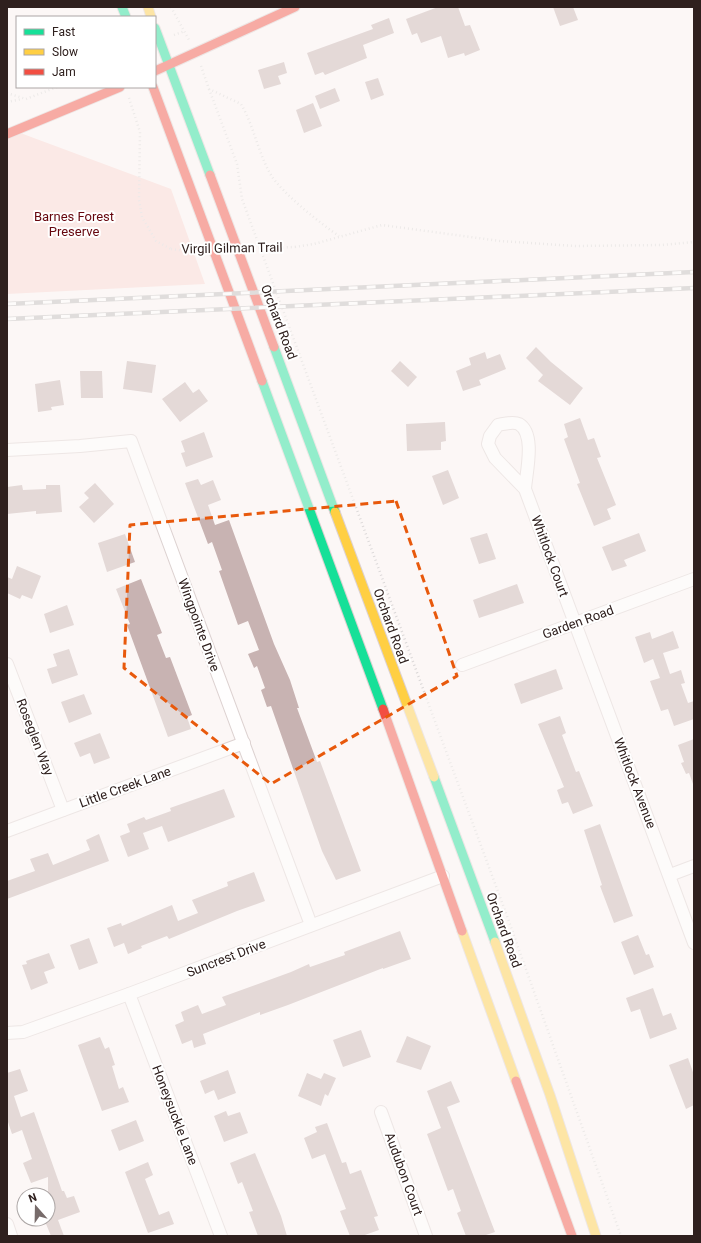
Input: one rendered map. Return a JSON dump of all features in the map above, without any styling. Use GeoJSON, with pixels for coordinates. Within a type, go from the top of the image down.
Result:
{"type":"FeatureCollection","features":[{"type":"Feature","properties":{"kind":"main road"},"geometry":{"type":"LineString","coordinates":[[156,70],[296,7]]}},
{"type":"Feature","properties":{"kind":"main road","name":"Orchard Road"},"geometry":{"type":"LineString","coordinates":[[156,31],[479,899],[550,1095],[596,1236]]}},
{"type":"Feature","properties":{"kind":"main road"},"geometry":{"type":"LineString","coordinates":[[7,134],[118,88]]}},
{"type":"Feature","properties":{"kind":"main road"},"geometry":{"type":"LineString","coordinates":[[153,88],[443,876],[572,1236]]}},
{"type":"Feature","properties":{"kind":"street","name":"Whitlock Court"},"geometry":{"type":"LineString","coordinates":[[525,489],[529,447],[526,431],[518,424],[509,422],[498,425],[490,436],[488,444],[496,458],[525,489],[574,624]]}},
{"type":"Feature","properties":{"kind":"street","name":"Wingpointe Drive"},"geometry":{"type":"LineString","coordinates":[[7,450],[80,446],[131,441],[311,925]]}},
{"type":"Feature","properties":{"kind":"street","name":"Garden Road"},"geometry":{"type":"LineString","coordinates":[[462,665],[694,579]]}},
{"type":"Feature","properties":{"kind":"street","name":"Whitlock Avenue"},"geometry":{"type":"LineString","coordinates":[[574,624],[670,875],[694,943]]}},
{"type":"Feature","properties":{"kind":"street","name":"Roseglen Way"},"geometry":{"type":"LineString","coordinates":[[7,664],[63,810]]}},
{"type":"Feature","properties":{"kind":"street","name":"Little Creek Lane"},"geometry":{"type":"LineString","coordinates":[[7,831],[244,743]]}},
{"type":"Feature","properties":{"kind":"street"},"geometry":{"type":"LineString","coordinates":[[670,875],[694,866]]}},
{"type":"Feature","properties":{"kind":"street","name":"Suncrest Drive"},"geometry":{"type":"LineString","coordinates":[[7,1032],[23,1032],[129,994],[443,876]]}},
{"type":"Feature","properties":{"kind":"street","name":"Honeysuckle Lane"},"geometry":{"type":"LineString","coordinates":[[129,994],[221,1236]]}},
{"type":"Feature","properties":{"kind":"street","name":"Audubon Court"},"geometry":{"type":"LineString","coordinates":[[381,1112],[426,1236]]}},
{"type":"Feature","properties":{"kind":"street"},"geometry":{"type":"LineString","coordinates":[[7,1224],[12,1236]]}},
{"type":"Feature","properties":{"kind":"path"},"geometry":{"type":"LineString","coordinates":[[171,7],[185,31]]}},
{"type":"Feature","properties":{"kind":"path"},"geometry":{"type":"LineString","coordinates":[[203,70],[237,164],[242,199],[507,916],[621,1236]]}},
{"type":"Feature","properties":{"kind":"path"},"geometry":{"type":"LineString","coordinates":[[7,102],[26,99],[54,88]]}},
{"type":"Feature","properties":{"kind":"path"},"geometry":{"type":"LineString","coordinates":[[209,89],[241,104],[271,175],[325,227],[340,236]]}},
{"type":"Feature","properties":{"kind":"path"},"geometry":{"type":"LineString","coordinates":[[7,93],[26,99]]}},
{"type":"Feature","properties":{"kind":"path","name":"Virgil Gilman Trail"},"geometry":{"type":"LineString","coordinates":[[131,104],[140,132],[139,200],[142,217],[156,241],[171,249],[185,251],[295,247],[314,244],[378,226],[500,241],[575,246],[662,245],[694,242]]}},
{"type":"Feature","properties":{"kind":"highlighted area"},"geometry":{"type":"Polygon","coordinates":[[[396,501],[457,676],[271,784],[124,668],[130,525],[396,501]]]}},
{"type":"Feature","properties":{"kind":"green space","name":"Barnes Forest Preserve"},"geometry":{"type":"Polygon","coordinates":[[[7,128],[171,189],[205,284],[7,294],[7,128]]]}},
{"type":"Feature","properties":{"kind":"building"},"geometry":{"type":"Polygon","coordinates":[[[438,7],[458,7],[465,26],[470,25],[480,50],[465,56],[464,53],[448,58],[441,36],[421,43],[417,33],[412,35],[406,19],[438,7]]]}},
{"type":"Feature","properties":{"kind":"building"},"geometry":{"type":"Polygon","coordinates":[[[553,7],[573,7],[578,20],[560,26],[553,7]]]}},
{"type":"Feature","properties":{"kind":"building"},"geometry":{"type":"Polygon","coordinates":[[[389,18],[394,33],[363,45],[367,58],[325,75],[323,72],[315,75],[307,53],[373,29],[371,25],[389,18]]]}},
{"type":"Feature","properties":{"kind":"building"},"geometry":{"type":"Polygon","coordinates":[[[284,62],[287,73],[278,76],[281,84],[264,89],[258,70],[284,62]]]}},
{"type":"Feature","properties":{"kind":"building"},"geometry":{"type":"Polygon","coordinates":[[[378,78],[384,95],[371,100],[365,82],[378,78]]]}},
{"type":"Feature","properties":{"kind":"building"},"geometry":{"type":"Polygon","coordinates":[[[335,88],[340,101],[320,109],[315,96],[335,88]]]}},
{"type":"Feature","properties":{"kind":"building"},"geometry":{"type":"Polygon","coordinates":[[[313,103],[322,126],[304,133],[296,110],[313,103]]]}},
{"type":"Feature","properties":{"kind":"building"},"geometry":{"type":"Polygon","coordinates":[[[536,347],[551,362],[583,388],[570,405],[538,381],[543,375],[526,358],[536,347]]]}},
{"type":"Feature","properties":{"kind":"building"},"geometry":{"type":"Polygon","coordinates":[[[485,352],[487,359],[500,354],[506,369],[479,380],[481,385],[463,391],[456,371],[471,365],[469,358],[485,352]]]}},
{"type":"Feature","properties":{"kind":"building"},"geometry":{"type":"Polygon","coordinates":[[[127,361],[156,365],[152,393],[123,389],[127,361]]]}},
{"type":"Feature","properties":{"kind":"building"},"geometry":{"type":"Polygon","coordinates":[[[400,361],[417,377],[408,387],[391,371],[400,361]]]}},
{"type":"Feature","properties":{"kind":"building"},"geometry":{"type":"Polygon","coordinates":[[[80,371],[102,371],[103,398],[81,398],[80,371]]]}},
{"type":"Feature","properties":{"kind":"building"},"geometry":{"type":"Polygon","coordinates":[[[60,380],[64,405],[51,407],[52,410],[38,412],[35,384],[60,380]]]}},
{"type":"Feature","properties":{"kind":"building"},"geometry":{"type":"Polygon","coordinates":[[[185,382],[193,393],[199,389],[208,401],[180,422],[162,399],[185,382]]]}},
{"type":"Feature","properties":{"kind":"building"},"geometry":{"type":"Polygon","coordinates":[[[580,418],[588,440],[594,438],[601,457],[597,458],[616,505],[607,509],[611,519],[594,526],[577,484],[580,483],[564,439],[568,437],[564,424],[580,418]]]}},
{"type":"Feature","properties":{"kind":"building"},"geometry":{"type":"Polygon","coordinates":[[[445,422],[446,441],[441,442],[441,450],[407,451],[406,424],[445,422]]]}},
{"type":"Feature","properties":{"kind":"building"},"geometry":{"type":"Polygon","coordinates":[[[204,432],[213,457],[186,467],[181,453],[185,452],[181,441],[204,432]]]}},
{"type":"Feature","properties":{"kind":"building"},"geometry":{"type":"Polygon","coordinates":[[[448,470],[459,498],[443,505],[432,476],[448,470]]]}},
{"type":"Feature","properties":{"kind":"building"},"geometry":{"type":"Polygon","coordinates":[[[198,479],[201,485],[213,480],[221,500],[208,505],[215,525],[229,520],[274,644],[290,680],[299,708],[297,708],[317,762],[320,761],[361,871],[336,880],[322,851],[271,706],[267,707],[261,690],[265,688],[257,666],[254,668],[248,654],[259,650],[248,621],[238,625],[219,571],[222,570],[212,542],[208,544],[185,483],[198,479]]]}},
{"type":"Feature","properties":{"kind":"building"},"geometry":{"type":"Polygon","coordinates":[[[95,483],[114,504],[94,523],[79,507],[89,498],[84,493],[95,483]]]}},
{"type":"Feature","properties":{"kind":"building"},"geometry":{"type":"Polygon","coordinates":[[[22,485],[23,490],[46,489],[46,485],[60,485],[62,512],[36,514],[36,511],[7,514],[7,487],[22,485]]]}},
{"type":"Feature","properties":{"kind":"building"},"geometry":{"type":"Polygon","coordinates":[[[487,533],[496,559],[479,564],[470,538],[487,533]]]}},
{"type":"Feature","properties":{"kind":"building"},"geometry":{"type":"Polygon","coordinates":[[[639,533],[646,551],[624,560],[627,566],[612,571],[602,547],[639,533]]]}},
{"type":"Feature","properties":{"kind":"building"},"geometry":{"type":"Polygon","coordinates":[[[125,534],[135,562],[107,572],[98,543],[125,534]]]}},
{"type":"Feature","properties":{"kind":"building"},"geometry":{"type":"Polygon","coordinates":[[[17,566],[41,576],[32,599],[22,595],[20,599],[7,593],[7,577],[12,579],[17,566]]]}},
{"type":"Feature","properties":{"kind":"building"},"geometry":{"type":"Polygon","coordinates":[[[141,579],[162,633],[157,635],[166,658],[170,657],[192,715],[187,717],[191,729],[168,737],[127,625],[130,624],[116,589],[141,579]]]}},
{"type":"Feature","properties":{"kind":"building"},"geometry":{"type":"Polygon","coordinates":[[[517,584],[524,603],[479,618],[473,600],[517,584]]]}},
{"type":"Feature","properties":{"kind":"building"},"geometry":{"type":"Polygon","coordinates":[[[67,605],[74,625],[50,633],[44,614],[67,605]]]}},
{"type":"Feature","properties":{"kind":"building"},"geometry":{"type":"Polygon","coordinates":[[[673,631],[679,648],[663,653],[670,674],[681,670],[685,683],[681,684],[688,703],[694,701],[694,719],[674,726],[668,709],[661,711],[650,681],[660,678],[653,659],[644,663],[635,637],[650,632],[652,639],[673,631]]]}},
{"type":"Feature","properties":{"kind":"building"},"geometry":{"type":"Polygon","coordinates":[[[69,649],[78,675],[52,684],[47,669],[57,666],[53,654],[69,649]]]}},
{"type":"Feature","properties":{"kind":"building"},"geometry":{"type":"Polygon","coordinates":[[[556,669],[563,689],[521,704],[514,684],[556,669]]]}},
{"type":"Feature","properties":{"kind":"building"},"geometry":{"type":"Polygon","coordinates":[[[84,694],[92,714],[69,723],[61,702],[84,694]]]}},
{"type":"Feature","properties":{"kind":"building"},"geometry":{"type":"Polygon","coordinates":[[[560,716],[566,733],[562,735],[576,772],[579,771],[593,806],[573,814],[568,802],[562,804],[557,790],[564,787],[538,724],[560,716]]]}},
{"type":"Feature","properties":{"kind":"building"},"geometry":{"type":"Polygon","coordinates":[[[100,733],[110,758],[94,764],[90,753],[80,757],[74,743],[100,733]]]}},
{"type":"Feature","properties":{"kind":"building"},"geometry":{"type":"Polygon","coordinates":[[[694,739],[693,784],[689,773],[686,774],[681,763],[684,762],[678,745],[694,739]]]}},
{"type":"Feature","properties":{"kind":"building"},"geometry":{"type":"Polygon","coordinates":[[[224,789],[235,817],[168,842],[162,826],[143,833],[149,849],[128,857],[120,836],[130,832],[127,824],[144,817],[146,820],[171,811],[170,808],[224,789]]]}},
{"type":"Feature","properties":{"kind":"building"},"geometry":{"type":"Polygon","coordinates":[[[600,824],[633,916],[614,923],[600,886],[602,885],[584,830],[600,824]]]}},
{"type":"Feature","properties":{"kind":"building"},"geometry":{"type":"Polygon","coordinates":[[[99,834],[109,861],[7,899],[7,881],[35,871],[30,859],[48,853],[53,865],[90,850],[86,840],[99,834]]]}},
{"type":"Feature","properties":{"kind":"building"},"geometry":{"type":"Polygon","coordinates":[[[254,872],[265,901],[169,939],[167,936],[141,946],[142,948],[128,954],[124,943],[114,947],[107,928],[121,923],[122,926],[172,905],[178,921],[198,913],[192,900],[228,886],[227,882],[254,872]]]}},
{"type":"Feature","properties":{"kind":"building"},"geometry":{"type":"Polygon","coordinates":[[[400,931],[411,959],[383,968],[288,1005],[260,1015],[260,1012],[203,1034],[206,1044],[194,1048],[192,1040],[182,1044],[175,1025],[184,1021],[181,1012],[198,1005],[202,1014],[226,1005],[222,997],[309,964],[310,967],[345,955],[344,952],[400,931]]]}},
{"type":"Feature","properties":{"kind":"building"},"geometry":{"type":"Polygon","coordinates":[[[638,935],[646,955],[649,954],[654,967],[634,975],[621,942],[638,935]]]}},
{"type":"Feature","properties":{"kind":"building"},"geometry":{"type":"Polygon","coordinates":[[[89,938],[98,963],[79,970],[70,945],[89,938]]]}},
{"type":"Feature","properties":{"kind":"building"},"geometry":{"type":"Polygon","coordinates":[[[49,953],[55,968],[44,972],[48,983],[31,990],[22,965],[27,964],[26,961],[49,953]]]}},
{"type":"Feature","properties":{"kind":"building"},"geometry":{"type":"Polygon","coordinates":[[[653,988],[663,1016],[671,1013],[677,1029],[650,1039],[640,1009],[631,1012],[626,998],[653,988]]]}},
{"type":"Feature","properties":{"kind":"building"},"geometry":{"type":"Polygon","coordinates":[[[361,1030],[371,1057],[343,1067],[333,1040],[361,1030]]]}},
{"type":"Feature","properties":{"kind":"building"},"geometry":{"type":"Polygon","coordinates":[[[407,1036],[431,1046],[421,1070],[396,1062],[407,1036]]]}},
{"type":"Feature","properties":{"kind":"building"},"geometry":{"type":"Polygon","coordinates":[[[100,1037],[105,1049],[109,1047],[115,1065],[112,1066],[119,1089],[123,1087],[129,1102],[102,1111],[78,1045],[100,1037]]]}},
{"type":"Feature","properties":{"kind":"building"},"geometry":{"type":"Polygon","coordinates":[[[688,1058],[694,1075],[694,1105],[686,1109],[669,1065],[688,1058]]]}},
{"type":"Feature","properties":{"kind":"building"},"geometry":{"type":"Polygon","coordinates":[[[20,1069],[28,1091],[14,1096],[21,1117],[34,1112],[62,1191],[64,1191],[67,1198],[74,1196],[80,1212],[58,1220],[64,1236],[51,1236],[47,1227],[56,1227],[56,1187],[48,1187],[48,1177],[31,1183],[23,1163],[32,1159],[22,1130],[12,1134],[7,1119],[7,1073],[20,1069]]]}},
{"type":"Feature","properties":{"kind":"building"},"geometry":{"type":"Polygon","coordinates":[[[228,1070],[236,1093],[218,1100],[214,1090],[205,1094],[200,1081],[228,1070]]]}},
{"type":"Feature","properties":{"kind":"building"},"geometry":{"type":"Polygon","coordinates":[[[307,1073],[321,1079],[324,1073],[336,1078],[328,1096],[325,1094],[321,1106],[298,1096],[307,1073]]]}},
{"type":"Feature","properties":{"kind":"building"},"geometry":{"type":"Polygon","coordinates":[[[451,1081],[460,1102],[447,1107],[495,1232],[483,1236],[466,1236],[457,1213],[461,1211],[453,1189],[448,1191],[427,1134],[441,1128],[427,1091],[451,1081]]]}},
{"type":"Feature","properties":{"kind":"building"},"geometry":{"type":"Polygon","coordinates":[[[226,1111],[228,1116],[240,1112],[248,1133],[224,1142],[214,1116],[226,1111]]]}},
{"type":"Feature","properties":{"kind":"building"},"geometry":{"type":"Polygon","coordinates":[[[136,1120],[144,1141],[119,1151],[111,1130],[136,1120]]]}},
{"type":"Feature","properties":{"kind":"building"},"geometry":{"type":"Polygon","coordinates":[[[327,1123],[342,1163],[346,1162],[350,1174],[361,1170],[378,1216],[374,1217],[379,1230],[362,1236],[350,1236],[340,1211],[346,1209],[325,1154],[312,1159],[304,1138],[317,1132],[315,1127],[327,1123]]]}},
{"type":"Feature","properties":{"kind":"building"},"geometry":{"type":"Polygon","coordinates":[[[255,1153],[281,1216],[287,1236],[258,1236],[249,1212],[253,1211],[242,1182],[238,1184],[230,1163],[255,1153]]]}},
{"type":"Feature","properties":{"kind":"building"},"geometry":{"type":"Polygon","coordinates":[[[148,1162],[153,1175],[145,1179],[159,1215],[169,1211],[174,1224],[148,1233],[125,1172],[148,1162]]]}},
{"type":"Feature","properties":{"kind":"railway"},"geometry":{"type":"LineString","coordinates":[[7,304],[694,272]]}},
{"type":"Feature","properties":{"kind":"railway"},"geometry":{"type":"LineString","coordinates":[[7,319],[694,288]]}},
{"type":"Feature","properties":{"kind":"traffic: fast"},"geometry":{"type":"LineString","coordinates":[[122,7],[126,16]]}},
{"type":"Feature","properties":{"kind":"traffic: fast"},"geometry":{"type":"LineString","coordinates":[[156,31],[210,175]]}},
{"type":"Feature","properties":{"kind":"traffic: fast"},"geometry":{"type":"LineString","coordinates":[[274,347],[335,512]]}},
{"type":"Feature","properties":{"kind":"traffic: fast"},"geometry":{"type":"LineString","coordinates":[[262,381],[383,709]]}},
{"type":"Feature","properties":{"kind":"traffic: fast"},"geometry":{"type":"LineString","coordinates":[[434,777],[495,942]]}},
{"type":"Feature","properties":{"kind":"traffic: slow"},"geometry":{"type":"LineString","coordinates":[[148,7],[151,16]]}},
{"type":"Feature","properties":{"kind":"traffic: slow"},"geometry":{"type":"LineString","coordinates":[[335,512],[434,777]]}},
{"type":"Feature","properties":{"kind":"traffic: slow"},"geometry":{"type":"LineString","coordinates":[[462,931],[516,1081]]}},
{"type":"Feature","properties":{"kind":"traffic: slow"},"geometry":{"type":"LineString","coordinates":[[495,942],[550,1095],[596,1236]]}},
{"type":"Feature","properties":{"kind":"traffic: jam"},"geometry":{"type":"LineString","coordinates":[[156,71],[295,7]]}},
{"type":"Feature","properties":{"kind":"traffic: jam"},"geometry":{"type":"LineString","coordinates":[[7,134],[118,88]]}},
{"type":"Feature","properties":{"kind":"traffic: jam"},"geometry":{"type":"LineString","coordinates":[[153,88],[262,381]]}},
{"type":"Feature","properties":{"kind":"traffic: jam"},"geometry":{"type":"LineString","coordinates":[[210,175],[274,347]]}},
{"type":"Feature","properties":{"kind":"traffic: jam"},"geometry":{"type":"LineString","coordinates":[[383,709],[462,931]]}},
{"type":"Feature","properties":{"kind":"traffic: jam"},"geometry":{"type":"LineString","coordinates":[[516,1081],[572,1236]]}}]}
